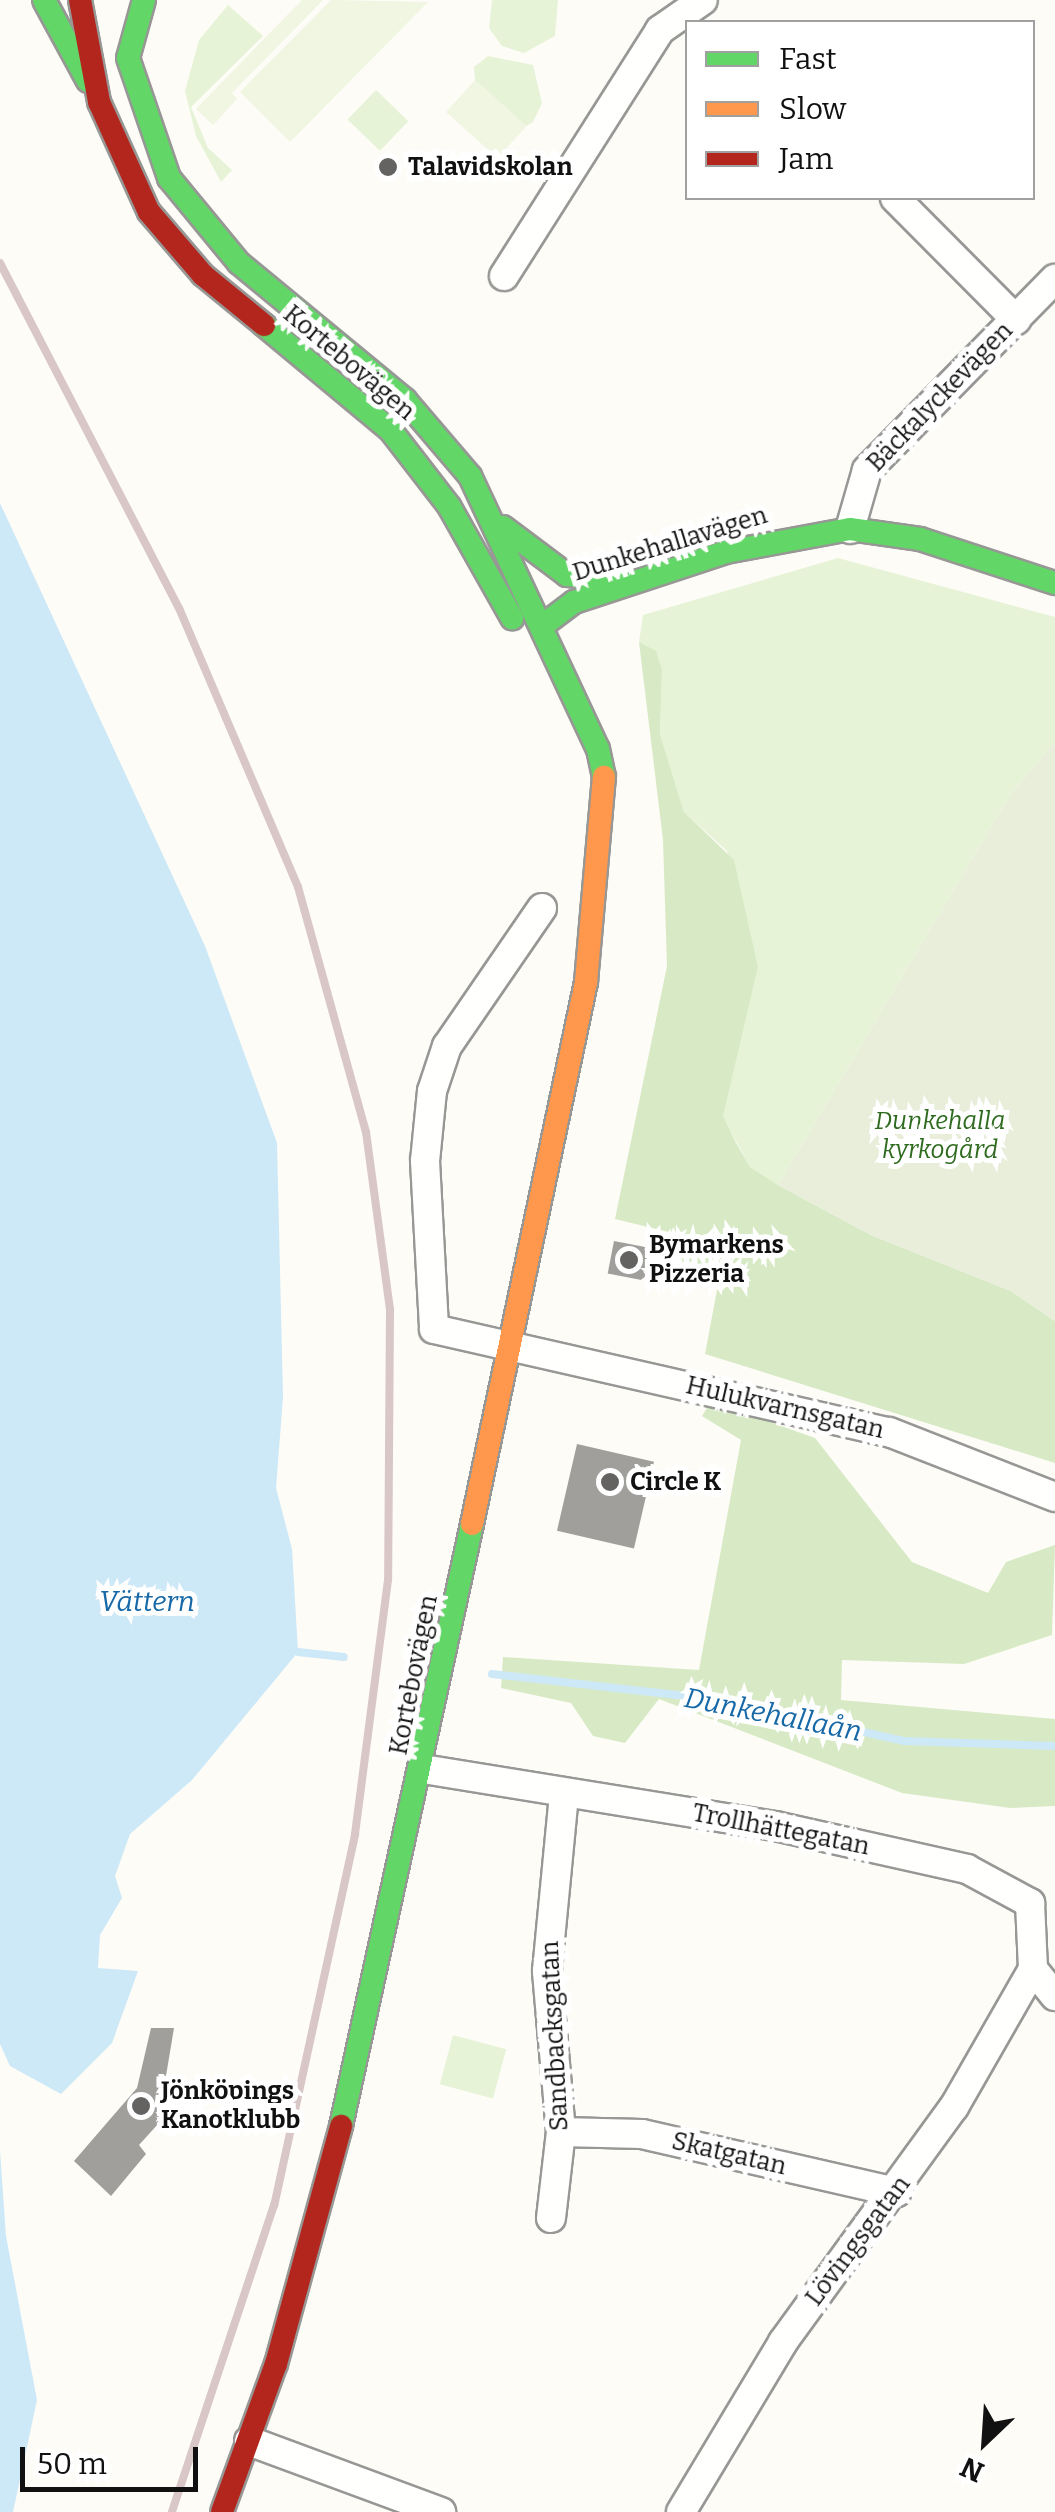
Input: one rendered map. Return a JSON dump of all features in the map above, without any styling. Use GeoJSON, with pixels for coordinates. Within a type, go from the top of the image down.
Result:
{"type":"FeatureCollection","features":[{"type":"Feature","properties":{"kind":"street"},"geometry":{"type":"LineString","coordinates":[[44,0],[99,102]]}},
{"type":"Feature","properties":{"kind":"street","name":"Kortebovägen"},"geometry":{"type":"LineString","coordinates":[[80,0],[99,102],[134,186],[173,243],[391,431],[449,506],[517,626],[555,720]]}},
{"type":"Feature","properties":{"kind":"street","name":"Kortebovägen"},"geometry":{"type":"LineString","coordinates":[[144,0],[128,58],[168,178],[240,262],[432,428],[496,522],[598,748],[604,836],[586,982],[356,2073],[249,2442],[222,2512]]}},
{"type":"Feature","properties":{"kind":"street"},"geometry":{"type":"LineString","coordinates":[[504,276],[660,30],[708,8]]}},
{"type":"Feature","properties":{"kind":"street"},"geometry":{"type":"LineString","coordinates":[[896,200],[1016,320]]}},
{"type":"Feature","properties":{"kind":"street","name":"Bäckalyckevägen"},"geometry":{"type":"LineString","coordinates":[[850,529],[866,470],[1055,278]]}},
{"type":"Feature","properties":{"kind":"street"},"geometry":{"type":"LineString","coordinates":[[496,522],[567,575],[648,580]]}},
{"type":"Feature","properties":{"kind":"street","name":"Dunkehallavägen"},"geometry":{"type":"LineString","coordinates":[[542,626],[561,607],[772,539],[850,529],[920,539],[1055,583]]}},
{"type":"Feature","properties":{"kind":"street"},"geometry":{"type":"LineString","coordinates":[[517,626],[566,622],[648,580]]}},
{"type":"Feature","properties":{"kind":"street"},"geometry":{"type":"LineString","coordinates":[[566,622],[596,712],[598,748]]}},
{"type":"Feature","properties":{"kind":"street"},"geometry":{"type":"LineString","coordinates":[[575,768],[604,836]]}},
{"type":"Feature","properties":{"kind":"street","name":"Hulukvarnsgatan"},"geometry":{"type":"LineString","coordinates":[[542,908],[447,1046],[432,1091],[425,1160],[434,1328],[889,1432],[1055,1497]]}},
{"type":"Feature","properties":{"kind":"street","name":"Trollhättegatan"},"geometry":{"type":"LineString","coordinates":[[423,1769],[903,1854],[967,1869],[1043,1901],[1032,1969]]}},
{"type":"Feature","properties":{"kind":"street","name":"Sandbacksgatan"},"geometry":{"type":"LineString","coordinates":[[551,2218],[561,2132],[547,1971],[564,1795]]}},
{"type":"Feature","properties":{"kind":"street"},"geometry":{"type":"LineString","coordinates":[[1032,1969],[1055,1996]]}},
{"type":"Feature","properties":{"kind":"street","name":"Lövingsgatan"},"geometry":{"type":"LineString","coordinates":[[681,2512],[783,2342],[896,2192],[1032,1969]]}},
{"type":"Feature","properties":{"kind":"street","name":"Skatgatan"},"geometry":{"type":"LineString","coordinates":[[561,2132],[642,2134],[896,2192]]}},
{"type":"Feature","properties":{"kind":"street"},"geometry":{"type":"LineString","coordinates":[[249,2442],[442,2512]]}},
{"type":"Feature","properties":{"kind":"green space"},"geometry":{"type":"Polygon","coordinates":[[[302,0],[323,0],[232,93],[237,99],[213,125],[196,109],[302,0]]]}},
{"type":"Feature","properties":{"kind":"green space"},"geometry":{"type":"Polygon","coordinates":[[[331,0],[428,2],[290,142],[240,92],[331,0]]]}},
{"type":"Feature","properties":{"kind":"green space"},"geometry":{"type":"Polygon","coordinates":[[[492,0],[558,0],[555,36],[524,53],[502,46],[489,28],[492,0]]]}},
{"type":"Feature","properties":{"kind":"green space"},"geometry":{"type":"Polygon","coordinates":[[[228,5],[263,36],[191,107],[208,148],[232,170],[221,182],[196,136],[185,91],[199,40],[228,5]]]}},
{"type":"Feature","properties":{"kind":"green space"},"geometry":{"type":"Polygon","coordinates":[[[488,56],[533,65],[542,103],[533,122],[526,126],[475,80],[474,67],[488,56]]]}},
{"type":"Feature","properties":{"kind":"green space"},"geometry":{"type":"Polygon","coordinates":[[[475,80],[526,126],[498,158],[446,112],[475,80]]]}},
{"type":"Feature","properties":{"kind":"green space"},"geometry":{"type":"Polygon","coordinates":[[[376,90],[408,121],[380,151],[348,119],[376,90]]]}},
{"type":"Feature","properties":{"kind":"green space"},"geometry":{"type":"Polygon","coordinates":[[[838,558],[1055,617],[1055,742],[1010,795],[778,1185],[750,1167],[722,1116],[758,967],[727,851],[684,812],[660,734],[662,670],[639,642],[643,615],[838,558]]]}},
{"type":"Feature","properties":{"kind":"green space"},"geometry":{"type":"Polygon","coordinates":[[[639,642],[656,651],[662,670],[660,734],[684,812],[734,860],[758,967],[723,1116],[736,1143],[750,1167],[778,1185],[871,1235],[1011,1291],[1055,1321],[1055,1463],[705,1354],[720,1274],[678,1260],[677,1234],[615,1219],[667,966],[663,840],[639,642]]]}},
{"type":"Feature","properties":{"kind":"green space","name":"Dunkehalla kyrkogård"},"geometry":{"type":"Polygon","coordinates":[[[1055,742],[1055,1321],[1011,1291],[871,1235],[778,1185],[1010,795],[1055,742]]]}},
{"type":"Feature","properties":{"kind":"green space"},"geometry":{"type":"Polygon","coordinates":[[[711,1401],[815,1438],[912,1562],[988,1593],[1006,1562],[1055,1545],[1052,1635],[964,1664],[842,1660],[841,1700],[1055,1719],[1055,1806],[1010,1808],[902,1793],[659,1699],[625,1743],[593,1736],[571,1703],[501,1688],[503,1657],[699,1670],[741,1440],[702,1416],[711,1401]]]}},
{"type":"Feature","properties":{"kind":"green space"},"geometry":{"type":"Polygon","coordinates":[[[453,2035],[506,2049],[493,2098],[440,2084],[453,2035]]]}},
{"type":"Feature","properties":{"kind":"water","name":"Vättern"},"geometry":{"type":"Polygon","coordinates":[[[0,503],[205,946],[277,1143],[283,1397],[276,1488],[292,1549],[298,1652],[192,1780],[130,1834],[115,1876],[122,1898],[100,1935],[98,1968],[138,1971],[112,2043],[61,2094],[10,2066],[0,2044],[0,503]]]}},
{"type":"Feature","properties":{"kind":"water"},"geometry":{"type":"Polygon","coordinates":[[[0,2151],[6,2236],[37,2400],[13,2512],[0,2512],[0,2151]]]}},
{"type":"Feature","properties":{"kind":"building","name":"Bymarkens Pizzeria"},"geometry":{"type":"Polygon","coordinates":[[[614,1241],[650,1248],[644,1280],[608,1273],[614,1241]]]}},
{"type":"Feature","properties":{"kind":"building","name":"Circle K"},"geometry":{"type":"Polygon","coordinates":[[[577,1444],[654,1462],[634,1548],[557,1531],[577,1444]]]}},
{"type":"Feature","properties":{"kind":"building","name":"Jönköpings Kanotklubb"},"geometry":{"type":"Polygon","coordinates":[[[151,2028],[174,2028],[158,2124],[139,2145],[146,2154],[111,2196],[74,2161],[137,2088],[151,2028]]]}},
{"type":"Feature","properties":{"kind":"waterway","name":"Dunkehallaån"},"geometry":{"type":"LineString","coordinates":[[298,1652],[344,1657]]}},
{"type":"Feature","properties":{"kind":"waterway","name":"Dunkehallaån"},"geometry":{"type":"LineString","coordinates":[[492,1674],[719,1700],[904,1741],[1055,1746]]}},
{"type":"Feature","properties":{"kind":"railway"},"geometry":{"type":"LineString","coordinates":[[0,263],[179,608],[298,887],[366,1132],[390,1310],[388,1580],[355,1835],[274,2205],[172,2512]]}},
{"type":"Feature","properties":{"kind":"traffic: fast"},"geometry":{"type":"LineString","coordinates":[[44,0],[88,81]]}},
{"type":"Feature","properties":{"kind":"traffic: fast"},"geometry":{"type":"LineString","coordinates":[[144,0],[128,58],[169,178],[239,263],[405,400],[470,476],[598,749],[604,777]]}},
{"type":"Feature","properties":{"kind":"traffic: fast"},"geometry":{"type":"LineString","coordinates":[[264,325],[391,431],[449,506],[512,618]]}},
{"type":"Feature","properties":{"kind":"traffic: fast"},"geometry":{"type":"LineString","coordinates":[[503,527],[567,575],[618,579]]}},
{"type":"Feature","properties":{"kind":"traffic: fast"},"geometry":{"type":"LineString","coordinates":[[542,626],[574,602],[726,552],[850,529],[920,539],[1055,583]]}},
{"type":"Feature","properties":{"kind":"traffic: fast"},"geometry":{"type":"LineString","coordinates":[[341,2126],[472,1524]]}},
{"type":"Feature","properties":{"kind":"traffic: slow"},"geometry":{"type":"LineString","coordinates":[[472,1524],[586,982],[604,777]]}},
{"type":"Feature","properties":{"kind":"traffic: jam"},"geometry":{"type":"LineString","coordinates":[[80,0],[99,102],[149,212],[203,275],[264,325]]}},
{"type":"Feature","properties":{"kind":"traffic: jam"},"geometry":{"type":"LineString","coordinates":[[222,2512],[276,2364],[341,2126]]}},
{"type":"Feature","properties":{"kind":"place","name":"Talavidskolan"},"geometry":{"type":"Point","coordinates":[388,167]}},
{"type":"Feature","properties":{"kind":"place","name":"Bymarkens Pizzeria"},"geometry":{"type":"Point","coordinates":[629,1260]}},
{"type":"Feature","properties":{"kind":"place","name":"Circle K"},"geometry":{"type":"Point","coordinates":[610,1482]}},
{"type":"Feature","properties":{"kind":"place","name":"Jönköpings Kanotklubb"},"geometry":{"type":"Point","coordinates":[141,2106]}}]}
